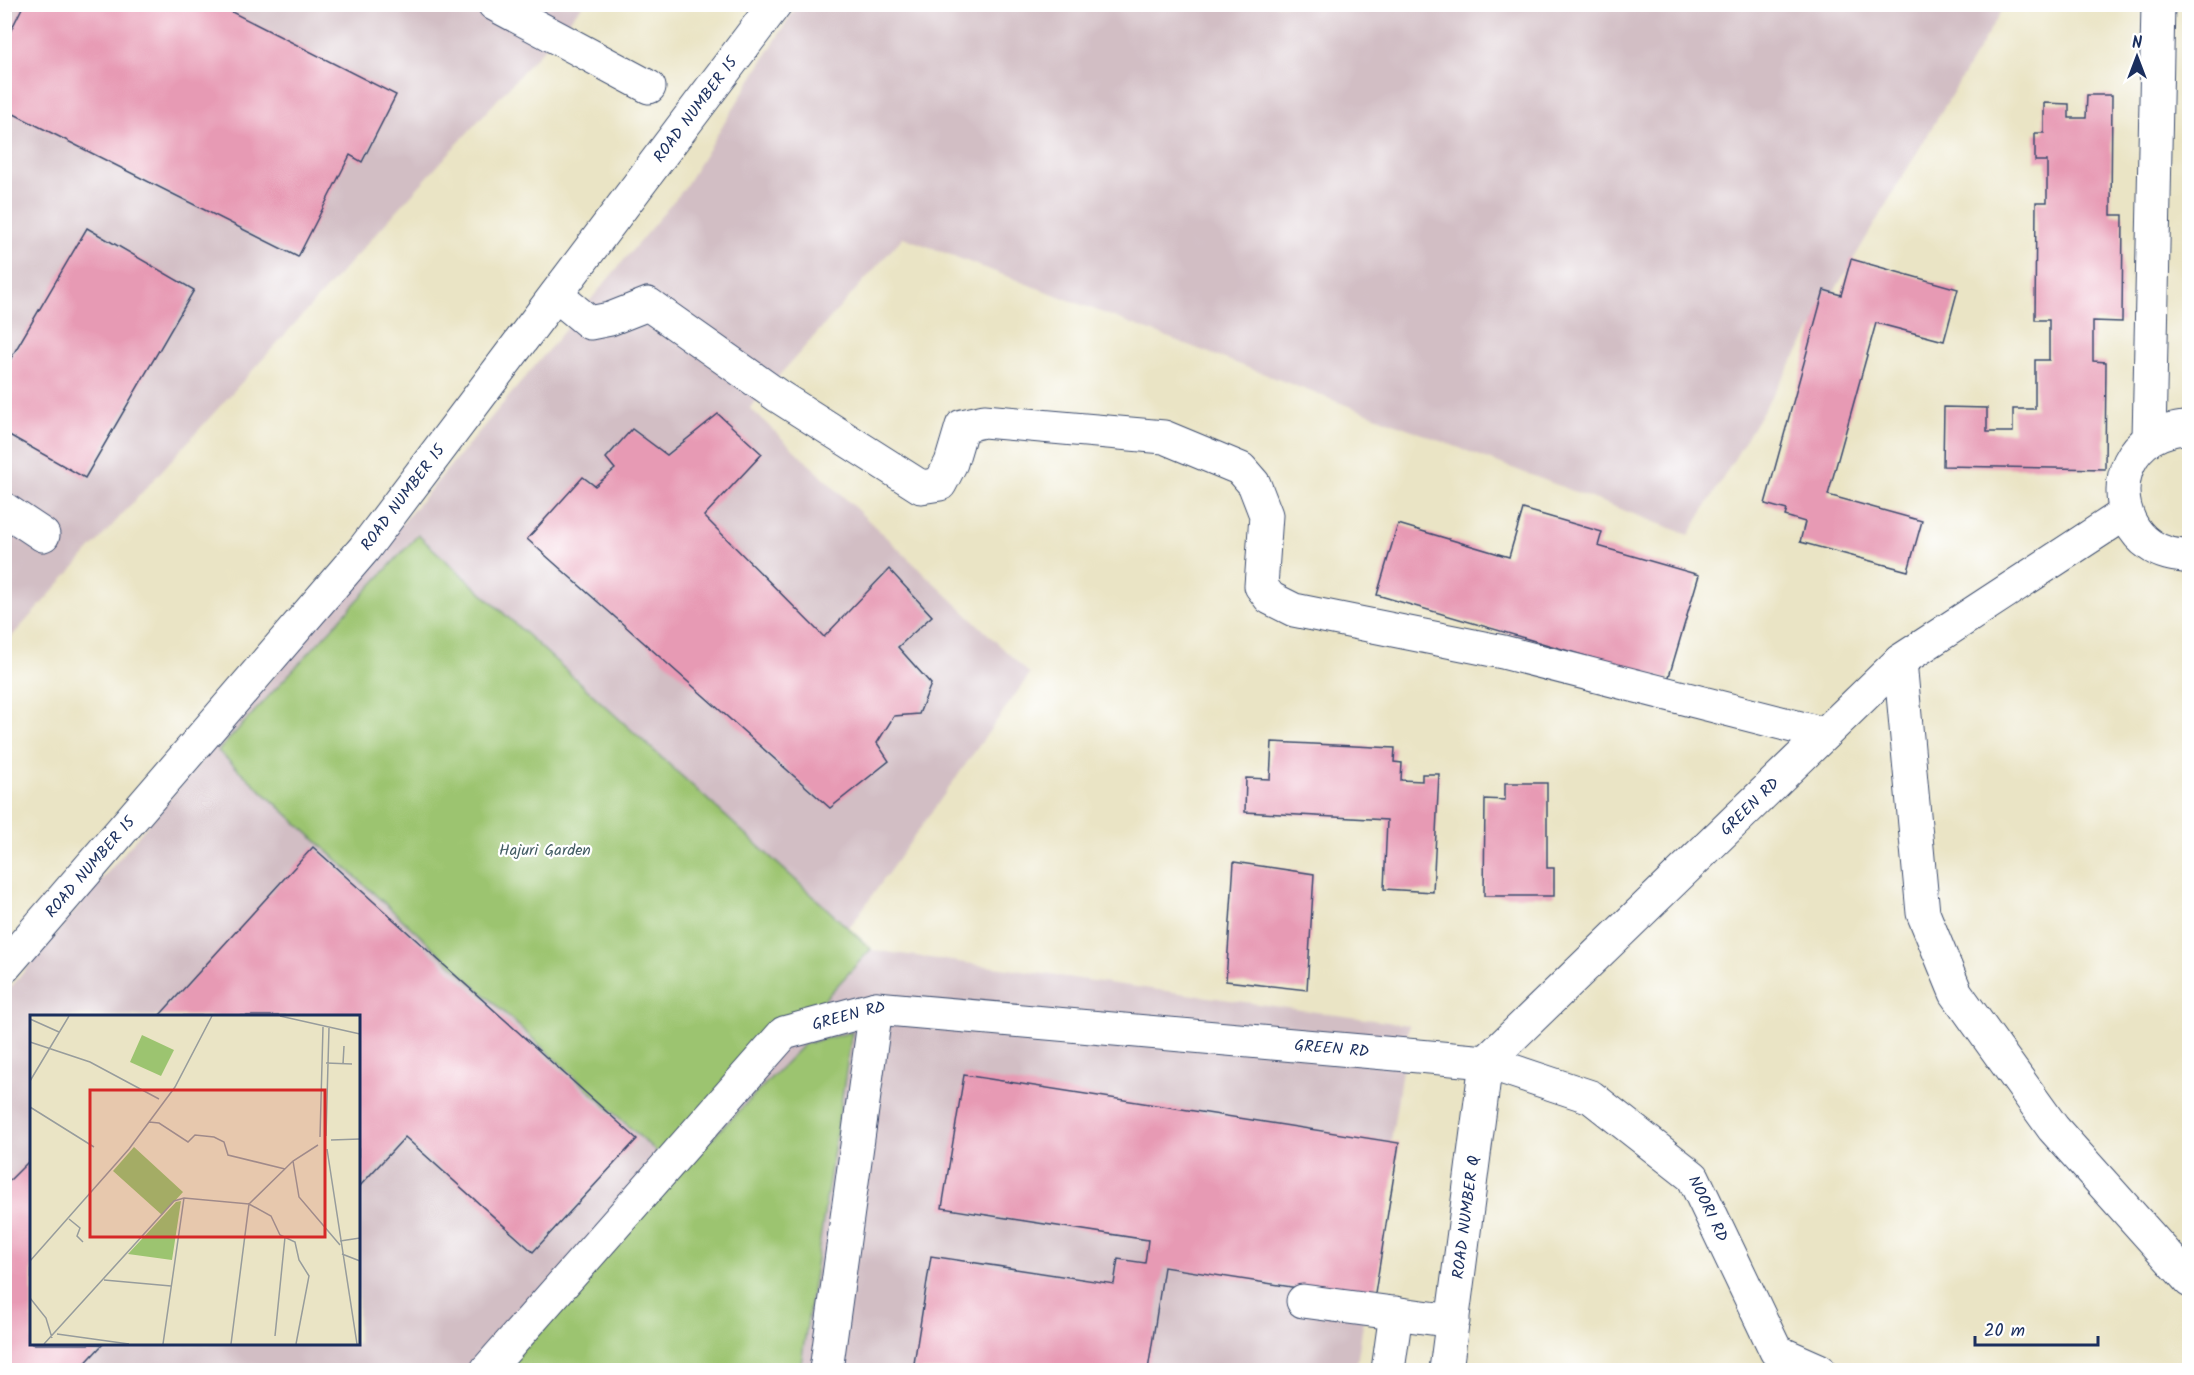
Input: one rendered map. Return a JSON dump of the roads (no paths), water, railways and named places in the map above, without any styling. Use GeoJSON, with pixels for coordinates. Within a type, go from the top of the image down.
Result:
{"type":"FeatureCollection","features":[{"type":"Feature","properties":{"kind":"street"},"geometry":{"type":"LineString","coordinates":[[494,4],[649,87]]}},
{"type":"Feature","properties":{"kind":"street","name":"ROAD NUMBER 15"},"geometry":{"type":"LineString","coordinates":[[4,967],[364,549],[775,4]]}},
{"type":"Feature","properties":{"kind":"street"},"geometry":{"type":"LineString","coordinates":[[2149,439],[2158,4]]}},
{"type":"Feature","properties":{"kind":"street"},"geometry":{"type":"LineString","coordinates":[[556,295],[590,323],[610,319],[648,304],[778,396],[921,487],[940,484],[951,463],[962,426],[984,421],[1164,436],[1241,469],[1254,483],[1266,515],[1261,586],[1270,598],[1294,609],[1503,652],[1824,734]]}},
{"type":"Feature","properties":{"kind":"street"},"geometry":{"type":"LineString","coordinates":[[2190,427],[2168,430],[2149,439],[2135,454],[2125,473],[2122,493],[2126,513],[2135,531],[2150,546],[2169,554],[2190,557]]}},
{"type":"Feature","properties":{"kind":"street"},"geometry":{"type":"LineString","coordinates":[[4,509],[43,535]]}},
{"type":"Feature","properties":{"kind":"street","name":"GREEN RD"},"geometry":{"type":"LineString","coordinates":[[487,1371],[784,1033],[876,1008],[1486,1062],[1900,661],[2126,513]]}},
{"type":"Feature","properties":{"kind":"street"},"geometry":{"type":"LineString","coordinates":[[1900,661],[1923,913],[1956,993],[2053,1128],[2190,1281]]}},
{"type":"Feature","properties":{"kind":"street"},"geometry":{"type":"LineString","coordinates":[[826,1371],[876,1008]]}},
{"type":"Feature","properties":{"kind":"street","name":"ROAD NUMBER Q"},"geometry":{"type":"LineString","coordinates":[[1446,1371],[1486,1062]]}},
{"type":"Feature","properties":{"kind":"street","name":"NOORI RD"},"geometry":{"type":"LineString","coordinates":[[1486,1062],[1591,1097],[1693,1177],[1776,1351],[1819,1371]]}},
{"type":"Feature","properties":{"kind":"street"},"geometry":{"type":"LineString","coordinates":[[1303,1302],[1453,1321]]}},
{"type":"Feature","properties":{"kind":"street"},"geometry":{"type":"LineString","coordinates":[[1388,1371],[1396,1313]]}},
{"type":"Feature","properties":{"kind":"park label","name":"Hajuri Garden"},"geometry":{"type":"Point","coordinates":[545,850]}}]}
